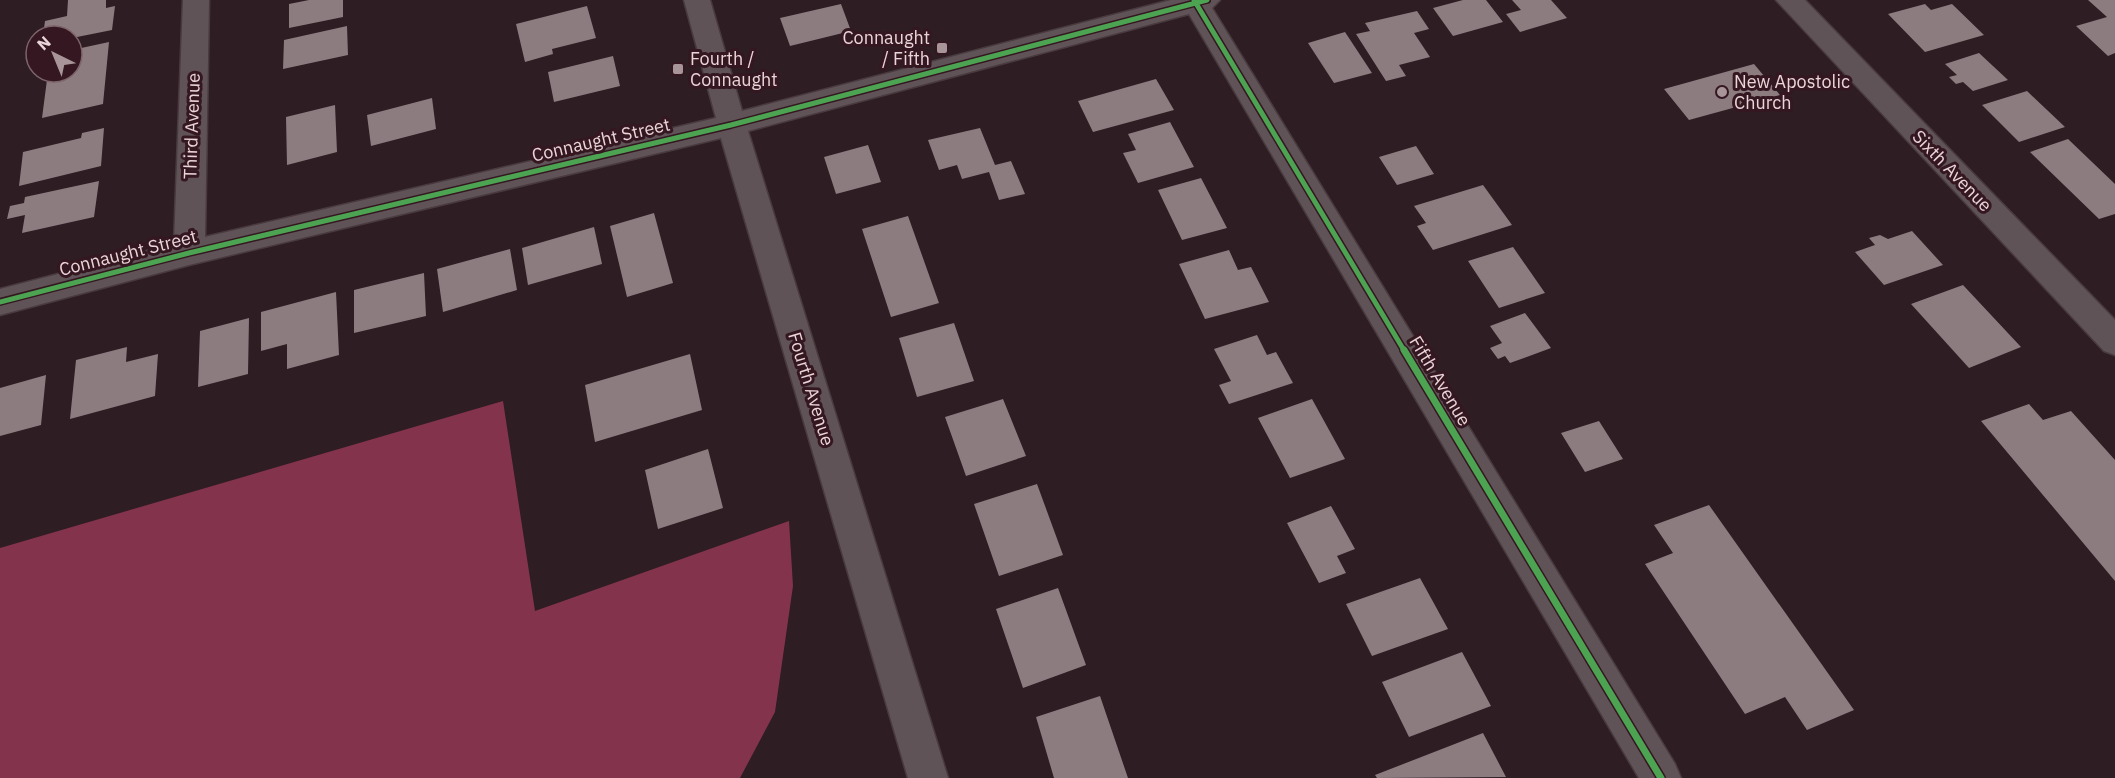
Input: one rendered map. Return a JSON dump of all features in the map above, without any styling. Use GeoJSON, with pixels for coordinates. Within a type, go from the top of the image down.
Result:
{"type":"FeatureCollection","features":[{"type":"Feature","properties":{"kind":"street","name":"Third Avenue"},"geometry":{"type":"LineString","coordinates":[[189,253],[196,0]]}},
{"type":"Feature","properties":{"kind":"street","name":"Fourth Avenue"},"geometry":{"type":"LineString","coordinates":[[697,0],[731,125],[928,778]]}},
{"type":"Feature","properties":{"kind":"street","name":"Sixth Avenue"},"geometry":{"type":"LineString","coordinates":[[1789,0],[2115,341]]}},
{"type":"Feature","properties":{"kind":"street","name":"Connaught Street"},"geometry":{"type":"LineString","coordinates":[[0,302],[189,253],[731,125],[1199,1]]}},
{"type":"Feature","properties":{"kind":"street","name":"Fifth Avenue"},"geometry":{"type":"LineString","coordinates":[[1199,1],[1660,778]]}},
{"type":"Feature","properties":{"kind":"shaded area"},"geometry":{"type":"Polygon","coordinates":[[[503,401],[535,611],[789,521],[793,586],[775,712],[740,778],[0,778],[0,548],[503,401]]]}},
{"type":"Feature","properties":{"kind":"building"},"geometry":{"type":"Polygon","coordinates":[[[68,0],[106,0],[106,8],[115,6],[112,30],[84,36],[84,24],[45,24],[45,21],[67,16],[68,0]]]}},
{"type":"Feature","properties":{"kind":"building"},"geometry":{"type":"Polygon","coordinates":[[[309,0],[343,0],[343,17],[289,28],[289,4],[309,0]]]}},
{"type":"Feature","properties":{"kind":"building"},"geometry":{"type":"Polygon","coordinates":[[[1463,0],[1486,0],[1503,22],[1453,36],[1433,8],[1463,0]]]}},
{"type":"Feature","properties":{"kind":"building"},"geometry":{"type":"Polygon","coordinates":[[[1512,0],[1551,0],[1567,18],[1520,32],[1506,14],[1521,10],[1512,0]]]}},
{"type":"Feature","properties":{"kind":"building"},"geometry":{"type":"Polygon","coordinates":[[[2088,0],[2115,0],[2115,53],[2108,56],[2076,26],[2107,17],[2088,0]]]}},
{"type":"Feature","properties":{"kind":"building"},"geometry":{"type":"Polygon","coordinates":[[[841,4],[851,31],[790,46],[780,18],[841,4]]]}},
{"type":"Feature","properties":{"kind":"building"},"geometry":{"type":"Polygon","coordinates":[[[1925,4],[1931,10],[1952,4],[1984,35],[1925,52],[1888,14],[1925,4]]]}},
{"type":"Feature","properties":{"kind":"building"},"geometry":{"type":"Polygon","coordinates":[[[587,6],[596,38],[552,49],[553,54],[525,62],[516,24],[587,6]]]}},
{"type":"Feature","properties":{"kind":"building"},"geometry":{"type":"Polygon","coordinates":[[[1417,11],[1429,29],[1414,33],[1430,57],[1399,65],[1406,76],[1386,81],[1356,34],[1370,31],[1365,23],[1417,11]]]}},
{"type":"Feature","properties":{"kind":"building"},"geometry":{"type":"Polygon","coordinates":[[[347,26],[348,55],[283,69],[284,40],[347,26]]]}},
{"type":"Feature","properties":{"kind":"building"},"geometry":{"type":"Polygon","coordinates":[[[1345,32],[1372,73],[1334,83],[1308,43],[1345,32]]]}},
{"type":"Feature","properties":{"kind":"building"},"geometry":{"type":"Polygon","coordinates":[[[109,42],[103,104],[42,118],[46,84],[84,84],[84,47],[109,42]]]}},
{"type":"Feature","properties":{"kind":"building"},"geometry":{"type":"Polygon","coordinates":[[[1979,53],[2008,80],[1973,91],[1963,82],[1956,84],[1949,77],[1957,75],[1945,64],[1979,53]]]}},
{"type":"Feature","properties":{"kind":"building"},"geometry":{"type":"Polygon","coordinates":[[[613,56],[620,86],[554,102],[548,72],[613,56]]]}},
{"type":"Feature","properties":{"kind":"building","name":"New Apostolic Church"},"geometry":{"type":"Polygon","coordinates":[[[1754,64],[1780,95],[1689,120],[1664,89],[1754,64]]]}},
{"type":"Feature","properties":{"kind":"building"},"geometry":{"type":"Polygon","coordinates":[[[1156,79],[1174,110],[1093,132],[1078,101],[1156,79]]]}},
{"type":"Feature","properties":{"kind":"building"},"geometry":{"type":"Polygon","coordinates":[[[2027,91],[2065,127],[2019,142],[1982,105],[2027,91]]]}},
{"type":"Feature","properties":{"kind":"building"},"geometry":{"type":"Polygon","coordinates":[[[432,98],[436,129],[371,146],[367,115],[432,98]]]}},
{"type":"Feature","properties":{"kind":"building"},"geometry":{"type":"Polygon","coordinates":[[[335,105],[337,152],[287,165],[286,117],[335,105]]]}},
{"type":"Feature","properties":{"kind":"building"},"geometry":{"type":"Polygon","coordinates":[[[1170,122],[1194,167],[1138,183],[1123,153],[1136,150],[1128,134],[1170,122]]]}},
{"type":"Feature","properties":{"kind":"building"},"geometry":{"type":"Polygon","coordinates":[[[104,128],[101,166],[19,186],[23,152],[81,138],[82,133],[104,128]]]}},
{"type":"Feature","properties":{"kind":"building"},"geometry":{"type":"Polygon","coordinates":[[[980,128],[995,165],[1011,161],[1025,194],[999,200],[989,172],[962,179],[957,165],[939,170],[928,140],[980,128]]]}},
{"type":"Feature","properties":{"kind":"building"},"geometry":{"type":"Polygon","coordinates":[[[2068,139],[2115,184],[2115,214],[2099,219],[2030,152],[2068,139]]]}},
{"type":"Feature","properties":{"kind":"building"},"geometry":{"type":"Polygon","coordinates":[[[868,145],[881,182],[836,194],[824,157],[868,145]]]}},
{"type":"Feature","properties":{"kind":"building"},"geometry":{"type":"Polygon","coordinates":[[[1416,146],[1434,174],[1397,185],[1379,157],[1416,146]]]}},
{"type":"Feature","properties":{"kind":"building"},"geometry":{"type":"Polygon","coordinates":[[[1201,178],[1227,228],[1182,240],[1158,190],[1201,178]]]}},
{"type":"Feature","properties":{"kind":"building"},"geometry":{"type":"Polygon","coordinates":[[[99,181],[94,217],[22,233],[25,215],[7,219],[10,206],[24,203],[25,197],[99,181]]]}},
{"type":"Feature","properties":{"kind":"building"},"geometry":{"type":"Polygon","coordinates":[[[1483,185],[1512,225],[1433,250],[1417,226],[1426,223],[1414,206],[1483,185]]]}},
{"type":"Feature","properties":{"kind":"building"},"geometry":{"type":"Polygon","coordinates":[[[654,213],[673,283],[627,297],[610,226],[654,213]]]}},
{"type":"Feature","properties":{"kind":"building"},"geometry":{"type":"Polygon","coordinates":[[[908,216],[939,303],[891,317],[862,229],[908,216]]]}},
{"type":"Feature","properties":{"kind":"building"},"geometry":{"type":"Polygon","coordinates":[[[594,227],[602,264],[528,285],[522,248],[594,227]]]}},
{"type":"Feature","properties":{"kind":"building"},"geometry":{"type":"Polygon","coordinates":[[[1912,231],[1943,265],[1884,285],[1855,252],[1875,245],[1869,238],[1880,235],[1888,239],[1912,231]]]}},
{"type":"Feature","properties":{"kind":"building"},"geometry":{"type":"Polygon","coordinates":[[[1513,247],[1545,293],[1499,308],[1468,261],[1513,247]]]}},
{"type":"Feature","properties":{"kind":"building"},"geometry":{"type":"Polygon","coordinates":[[[510,249],[517,290],[443,312],[437,269],[510,249]]]}},
{"type":"Feature","properties":{"kind":"building"},"geometry":{"type":"Polygon","coordinates":[[[1229,250],[1238,270],[1251,267],[1269,302],[1205,319],[1179,264],[1229,250]]]}},
{"type":"Feature","properties":{"kind":"building"},"geometry":{"type":"Polygon","coordinates":[[[424,273],[426,316],[354,333],[354,290],[424,273]]]}},
{"type":"Feature","properties":{"kind":"building"},"geometry":{"type":"Polygon","coordinates":[[[1963,285],[2021,347],[1969,368],[1911,304],[1963,285]]]}},
{"type":"Feature","properties":{"kind":"building"},"geometry":{"type":"Polygon","coordinates":[[[336,292],[339,355],[287,369],[287,344],[261,351],[261,312],[336,292]]]}},
{"type":"Feature","properties":{"kind":"building"},"geometry":{"type":"Polygon","coordinates":[[[1525,313],[1551,348],[1510,363],[1505,356],[1498,359],[1490,348],[1502,343],[1490,326],[1525,313]]]}},
{"type":"Feature","properties":{"kind":"building"},"geometry":{"type":"Polygon","coordinates":[[[249,318],[248,374],[198,387],[200,331],[249,318]]]}},
{"type":"Feature","properties":{"kind":"building"},"geometry":{"type":"Polygon","coordinates":[[[954,323],[974,381],[917,397],[899,338],[954,323]]]}},
{"type":"Feature","properties":{"kind":"building"},"geometry":{"type":"Polygon","coordinates":[[[1257,335],[1267,355],[1276,352],[1293,383],[1229,404],[1219,385],[1231,381],[1214,349],[1257,335]]]}},
{"type":"Feature","properties":{"kind":"building"},"geometry":{"type":"Polygon","coordinates":[[[127,347],[126,362],[158,354],[155,396],[70,419],[76,360],[127,347]]]}},
{"type":"Feature","properties":{"kind":"building"},"geometry":{"type":"Polygon","coordinates":[[[690,354],[702,410],[595,442],[585,385],[690,354]]]}},
{"type":"Feature","properties":{"kind":"building"},"geometry":{"type":"Polygon","coordinates":[[[46,375],[41,425],[0,436],[0,388],[46,375]]]}},
{"type":"Feature","properties":{"kind":"building"},"geometry":{"type":"Polygon","coordinates":[[[1003,399],[1026,456],[966,476],[945,417],[1003,399]]]}},
{"type":"Feature","properties":{"kind":"building"},"geometry":{"type":"Polygon","coordinates":[[[1312,399],[1345,459],[1290,478],[1258,418],[1312,399]]]}},
{"type":"Feature","properties":{"kind":"building"},"geometry":{"type":"Polygon","coordinates":[[[2029,404],[2043,420],[2071,411],[2115,460],[2115,581],[1981,421],[2029,404]]]}},
{"type":"Feature","properties":{"kind":"building"},"geometry":{"type":"Polygon","coordinates":[[[1599,421],[1623,459],[1585,472],[1561,433],[1599,421]]]}},
{"type":"Feature","properties":{"kind":"building"},"geometry":{"type":"Polygon","coordinates":[[[708,449],[723,508],[658,529],[645,470],[708,449]]]}},
{"type":"Feature","properties":{"kind":"building"},"geometry":{"type":"Polygon","coordinates":[[[1037,484],[1063,555],[999,576],[974,504],[1037,484]]]}},
{"type":"Feature","properties":{"kind":"building"},"geometry":{"type":"Polygon","coordinates":[[[1709,505],[1854,710],[1807,730],[1785,697],[1745,714],[1645,564],[1673,553],[1654,525],[1709,505]]]}},
{"type":"Feature","properties":{"kind":"building"},"geometry":{"type":"Polygon","coordinates":[[[1331,506],[1355,549],[1337,556],[1346,573],[1319,583],[1287,523],[1331,506]]]}},
{"type":"Feature","properties":{"kind":"building"},"geometry":{"type":"Polygon","coordinates":[[[1420,578],[1448,629],[1372,656],[1346,604],[1420,578]]]}},
{"type":"Feature","properties":{"kind":"building"},"geometry":{"type":"Polygon","coordinates":[[[1058,588],[1086,665],[1023,688],[996,609],[1058,588]]]}},
{"type":"Feature","properties":{"kind":"building"},"geometry":{"type":"Polygon","coordinates":[[[1462,652],[1491,706],[1409,737],[1382,682],[1462,652]]]}},
{"type":"Feature","properties":{"kind":"building"},"geometry":{"type":"Polygon","coordinates":[[[1100,696],[1128,778],[1054,778],[1036,717],[1100,696]]]}},
{"type":"Feature","properties":{"kind":"building"},"geometry":{"type":"Polygon","coordinates":[[[1483,733],[1506,777],[1377,778],[1375,775],[1483,733]]]}},
{"type":"Feature","properties":{"kind":"cycle path"},"geometry":{"type":"LineString","coordinates":[[1194,0],[1661,778]]}},
{"type":"Feature","properties":{"kind":"cycle path"},"geometry":{"type":"LineString","coordinates":[[0,302],[189,253],[731,125],[1207,0]]}},
{"type":"Feature","properties":{"kind":"place","name":"Connaught / Fifth"},"geometry":{"type":"Point","coordinates":[942,48]}},
{"type":"Feature","properties":{"kind":"place","name":"Fourth / Connaught"},"geometry":{"type":"Point","coordinates":[678,69]}},
{"type":"Feature","properties":{"kind":"place","name":"New Apostolic Church"},"geometry":{"type":"Point","coordinates":[1722,92]}}]}
